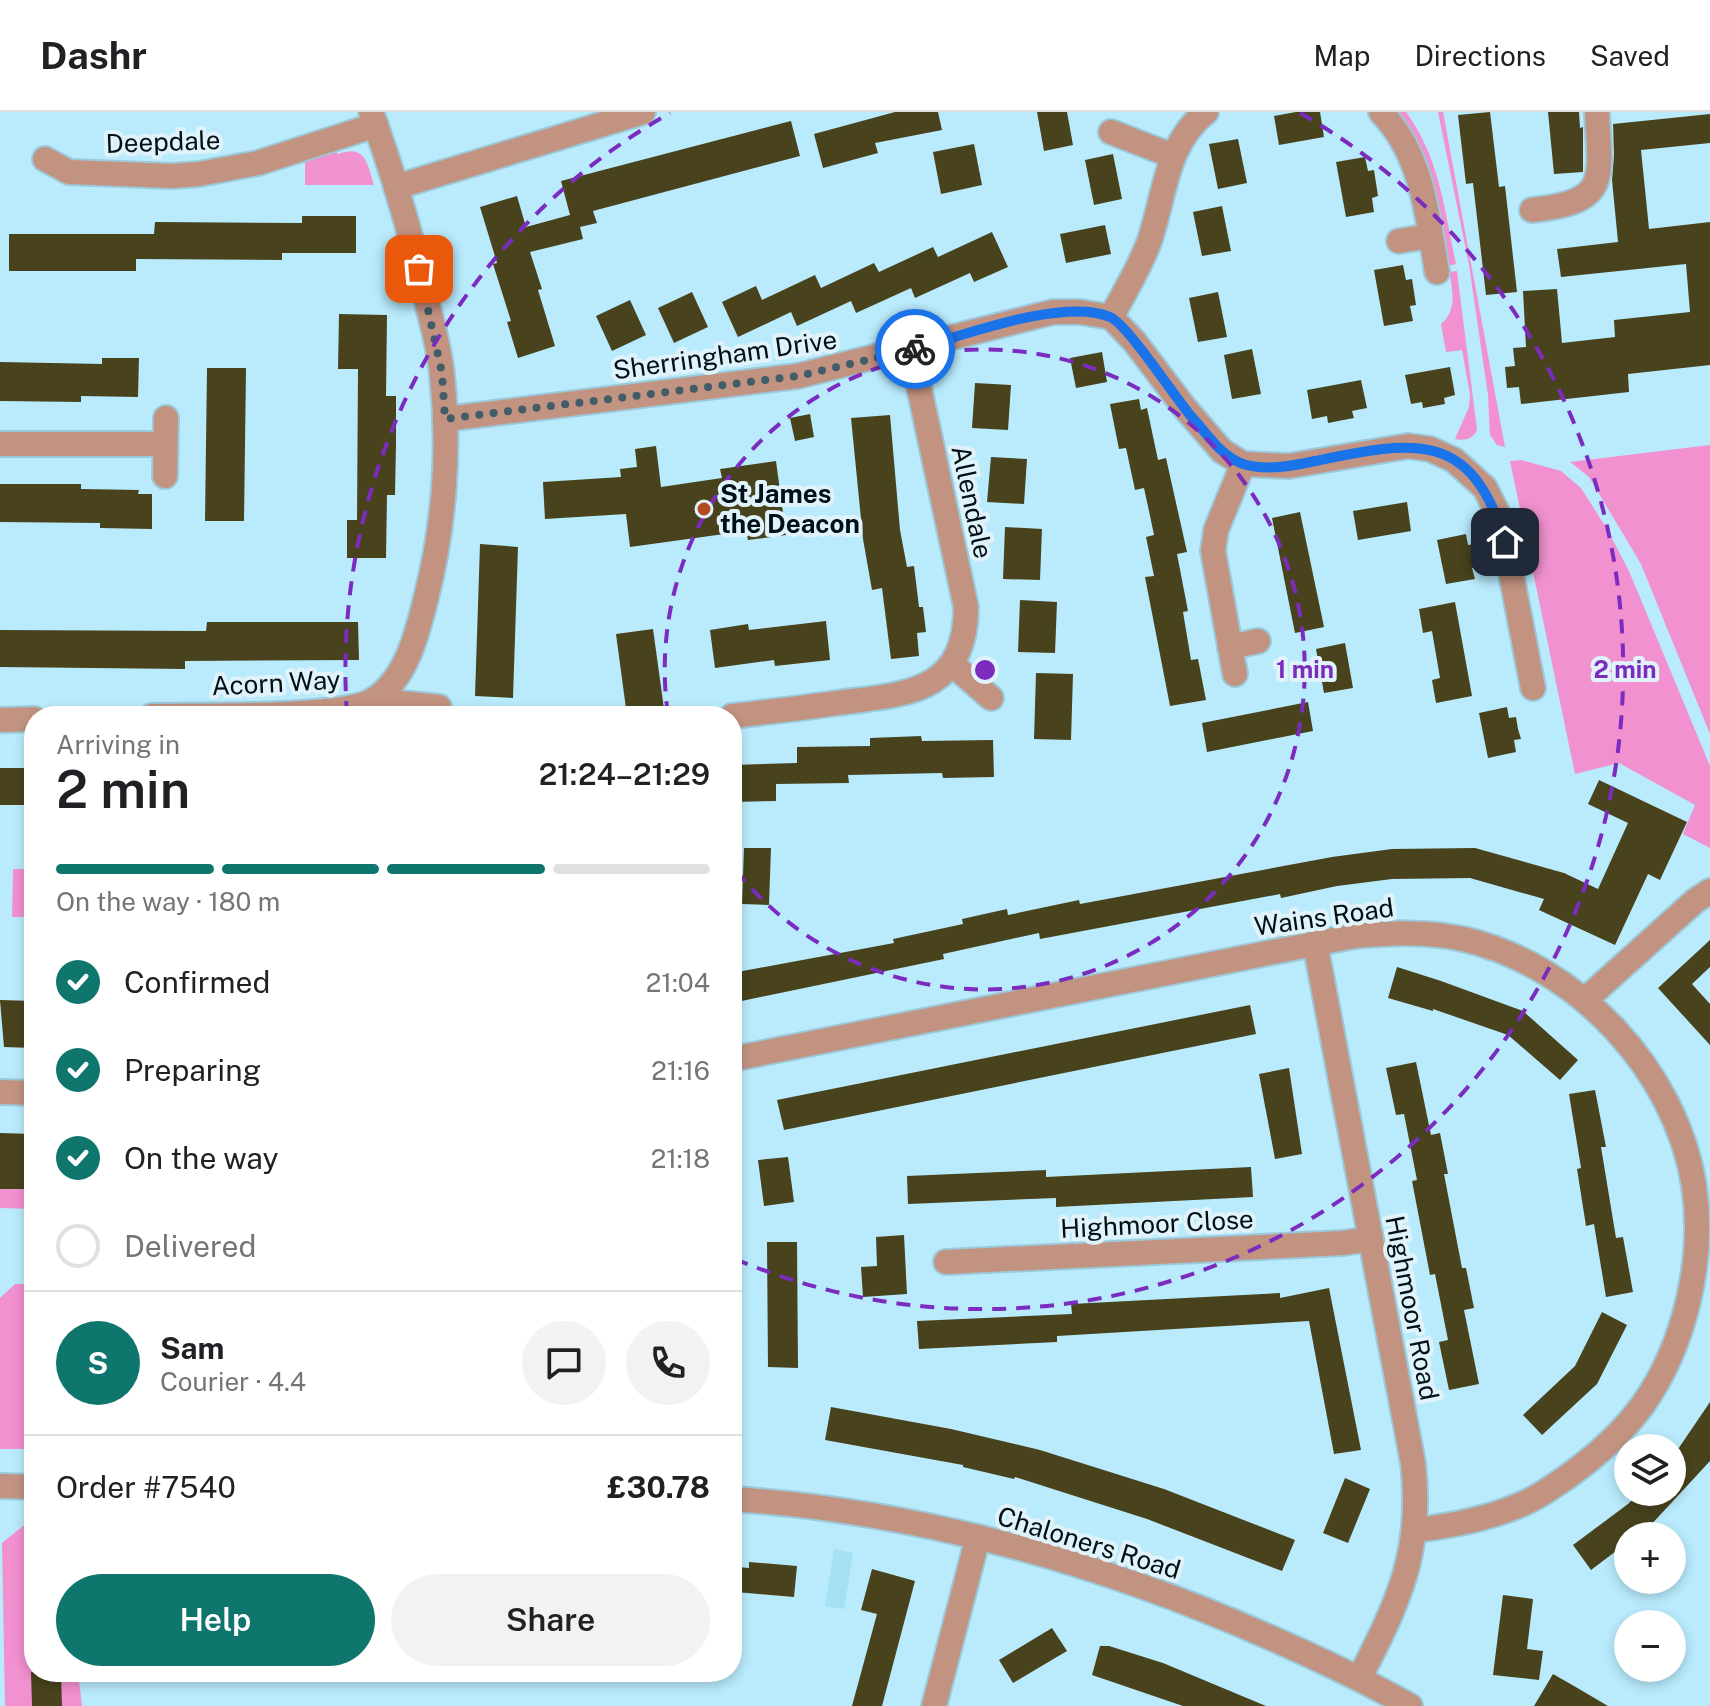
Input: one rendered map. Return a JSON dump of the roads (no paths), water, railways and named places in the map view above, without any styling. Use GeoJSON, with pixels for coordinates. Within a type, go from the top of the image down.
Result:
{"type":"FeatureCollection","features":[{"type":"Feature","properties":{"kind":"street"},"geometry":{"type":"LineString","coordinates":[[396,187],[643,112]]}},
{"type":"Feature","properties":{"kind":"street"},"geometry":{"type":"LineString","coordinates":[[1206,112],[1196,120],[1173,156],[1149,243],[1111,317],[1134,341],[1222,451],[1243,464],[1289,466],[1408,446],[1430,449],[1454,460],[1485,488],[1497,512],[1533,688]]}},
{"type":"Feature","properties":{"kind":"street"},"geometry":{"type":"LineString","coordinates":[[1381,112],[1395,126],[1409,149],[1419,177],[1437,272]]}},
{"type":"Feature","properties":{"kind":"street"},"geometry":{"type":"LineString","coordinates":[[1532,210],[1562,207],[1575,202],[1590,193],[1597,184],[1600,172],[1597,112]]}},
{"type":"Feature","properties":{"kind":"street","name":"Acorn Way"},"geometry":{"type":"LineString","coordinates":[[357,706],[373,700],[393,681],[407,658],[419,628],[430,584],[443,486],[445,419],[442,373],[434,332],[396,187],[374,118]]}},
{"type":"Feature","properties":{"kind":"street","name":"Deepdale"},"geometry":{"type":"LineString","coordinates":[[45,159],[69,172],[172,176],[199,174],[258,163],[374,118]]}},
{"type":"Feature","properties":{"kind":"street"},"geometry":{"type":"LineString","coordinates":[[1111,132],[1173,156]]}},
{"type":"Feature","properties":{"kind":"street"},"geometry":{"type":"LineString","coordinates":[[1399,241],[1430,236]]}},
{"type":"Feature","properties":{"kind":"street","name":"Sherringham Drive"},"geometry":{"type":"LineString","coordinates":[[445,419],[798,376],[1053,312],[1111,317]]}},
{"type":"Feature","properties":{"kind":"street","name":"Allendale"},"geometry":{"type":"LineString","coordinates":[[911,350],[966,607],[962,646],[952,664]]}},
{"type":"Feature","properties":{"kind":"street"},"geometry":{"type":"LineString","coordinates":[[165,476],[166,418]]}},
{"type":"Feature","properties":{"kind":"street"},"geometry":{"type":"LineString","coordinates":[[0,444],[165,444]]}},
{"type":"Feature","properties":{"kind":"street"},"geometry":{"type":"LineString","coordinates":[[1235,674],[1213,551],[1216,530],[1243,464]]}},
{"type":"Feature","properties":{"kind":"street"},"geometry":{"type":"LineString","coordinates":[[1230,647],[1258,641]]}},
{"type":"Feature","properties":{"kind":"street"},"geometry":{"type":"LineString","coordinates":[[742,715],[904,695],[936,679],[952,664],[991,698]]}},
{"type":"Feature","properties":{"kind":"street"},"geometry":{"type":"LineString","coordinates":[[373,700],[430,706]]}},
{"type":"Feature","properties":{"kind":"street"},"geometry":{"type":"LineString","coordinates":[[0,720],[24,719]]}},
{"type":"Feature","properties":{"kind":"street"},"geometry":{"type":"LineString","coordinates":[[1585,1000],[1710,891]]}},
{"type":"Feature","properties":{"kind":"street","name":"Wains Road"},"geometry":{"type":"LineString","coordinates":[[742,1057],[1315,943],[1394,933],[1433,934],[1505,953],[1540,969],[1585,1000],[1618,1033],[1646,1068],[1667,1105],[1682,1143],[1694,1186],[1696,1230],[1693,1276],[1680,1326],[1664,1368],[1642,1406],[1584,1465],[1518,1506],[1476,1520],[1415,1530]]}},
{"type":"Feature","properties":{"kind":"street","name":"Highmoor Road"},"geometry":{"type":"LineString","coordinates":[[1315,943],[1417,1497],[1409,1564],[1399,1597],[1360,1677]]}},
{"type":"Feature","properties":{"kind":"street"},"geometry":{"type":"LineString","coordinates":[[0,1092],[24,1093]]}},
{"type":"Feature","properties":{"kind":"street","name":"Highmoor Close"},"geometry":{"type":"LineString","coordinates":[[946,1262],[1343,1243],[1371,1239]]}},
{"type":"Feature","properties":{"kind":"street"},"geometry":{"type":"LineString","coordinates":[[0,1486],[24,1487]]}},
{"type":"Feature","properties":{"kind":"street","name":"Chaloners Road"},"geometry":{"type":"LineString","coordinates":[[742,1500],[863,1512],[978,1537],[1105,1573],[1218,1615],[1360,1677],[1410,1706]]}},
{"type":"Feature","properties":{"kind":"street"},"geometry":{"type":"LineString","coordinates":[[934,1706],[978,1537]]}},
{"type":"Feature","properties":{"kind":"place","name":"St James the Deacon"},"geometry":{"type":"Point","coordinates":[704,509]}}]}
